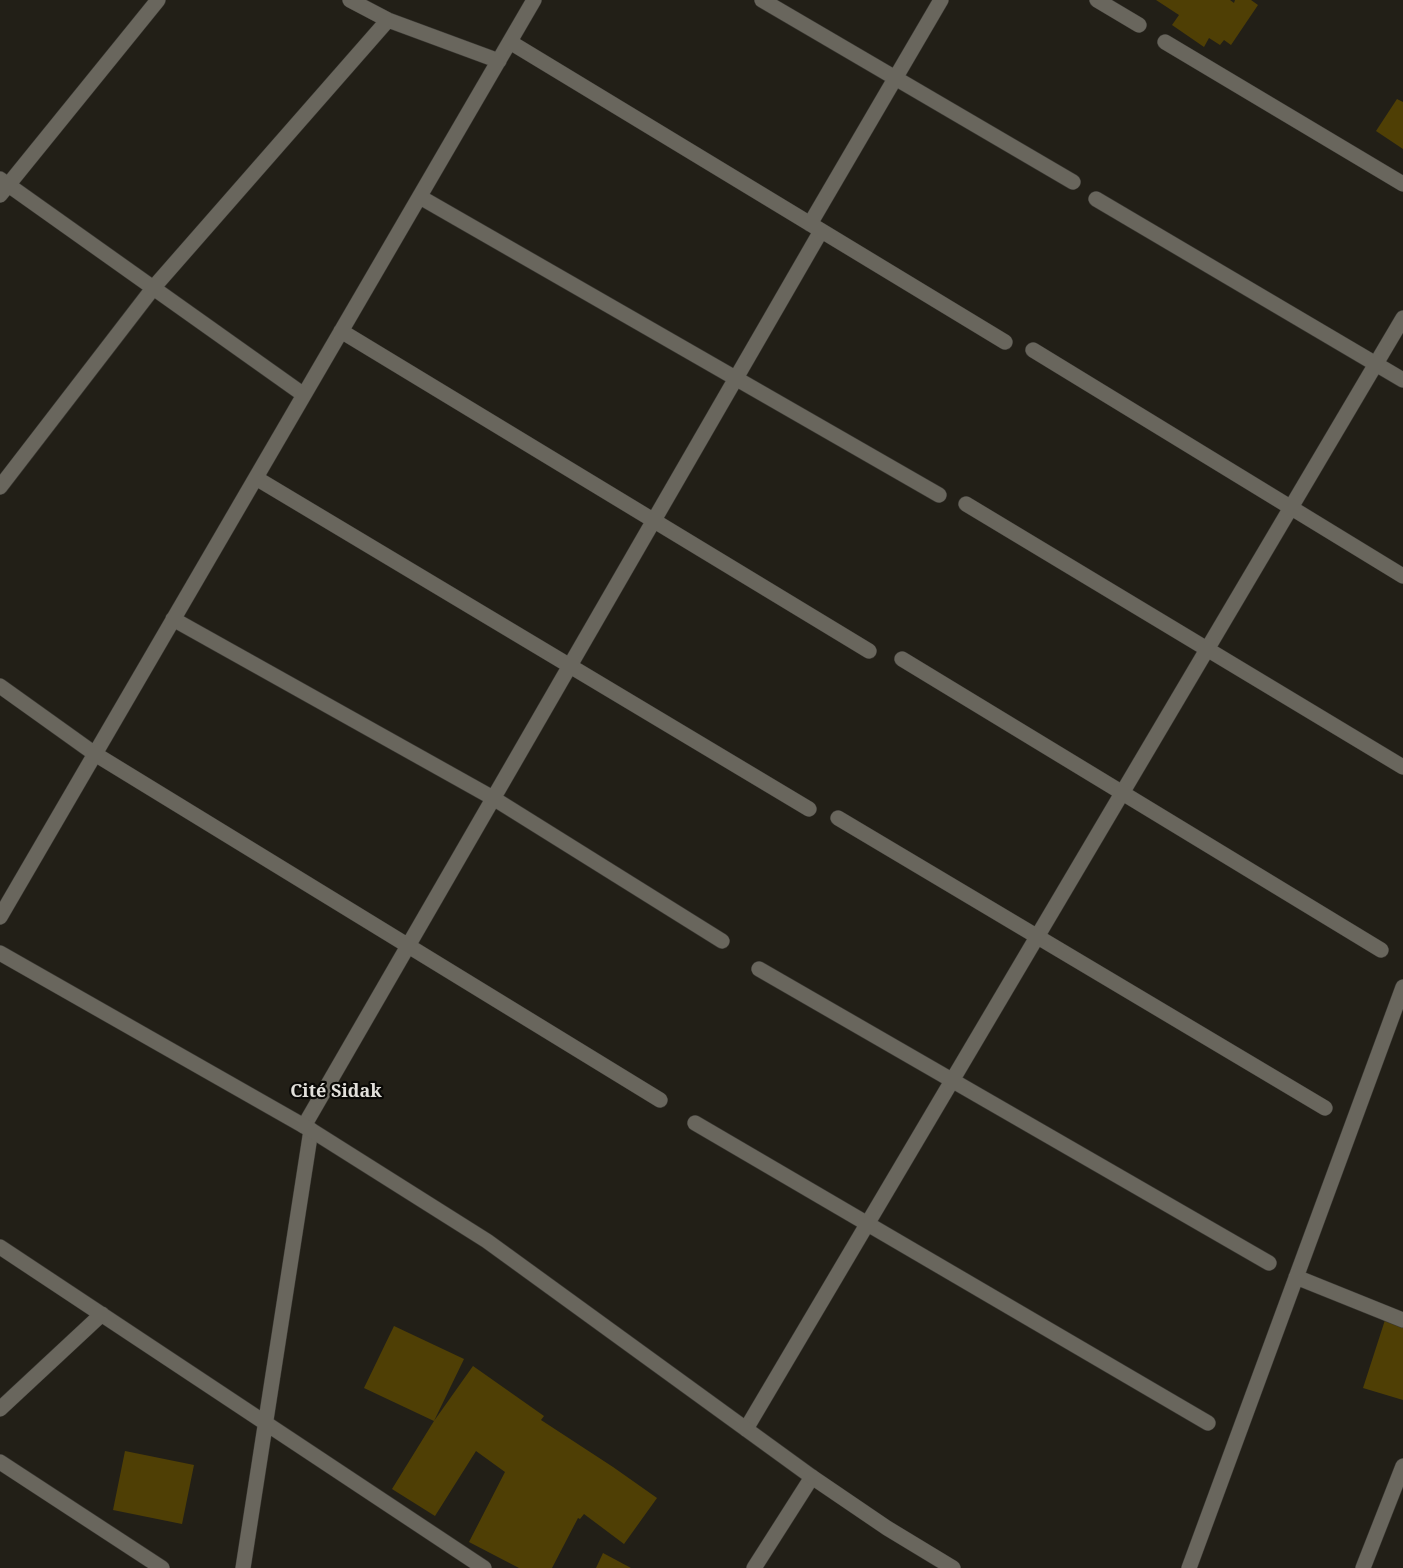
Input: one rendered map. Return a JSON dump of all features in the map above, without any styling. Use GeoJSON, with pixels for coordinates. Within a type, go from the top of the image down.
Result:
{"type":"FeatureCollection","features":[{"type":"Feature","properties":{"kind":"street"},"geometry":{"type":"LineString","coordinates":[[158,0],[3,186],[154,288],[304,395]]}},
{"type":"Feature","properties":{"kind":"street"},"geometry":{"type":"LineString","coordinates":[[350,0],[388,20],[499,61]]}},
{"type":"Feature","properties":{"kind":"street"},"geometry":{"type":"LineString","coordinates":[[0,917],[534,0]]}},
{"type":"Feature","properties":{"kind":"street"},"geometry":{"type":"LineString","coordinates":[[762,0],[1073,182]]}},
{"type":"Feature","properties":{"kind":"street"},"geometry":{"type":"LineString","coordinates":[[243,1568],[266,1423],[307,1128],[408,946],[736,378],[895,78],[941,0]]}},
{"type":"Feature","properties":{"kind":"street"},"geometry":{"type":"LineString","coordinates":[[1097,0],[1139,24]]}},
{"type":"Feature","properties":{"kind":"street"},"geometry":{"type":"LineString","coordinates":[[0,487],[154,288],[388,20]]}},
{"type":"Feature","properties":{"kind":"street"},"geometry":{"type":"LineString","coordinates":[[510,42],[1005,342]]}},
{"type":"Feature","properties":{"kind":"street"},"geometry":{"type":"LineString","coordinates":[[1165,42],[1403,184]]}},
{"type":"Feature","properties":{"kind":"street"},"geometry":{"type":"LineString","coordinates":[[420,197],[939,495]]}},
{"type":"Feature","properties":{"kind":"street"},"geometry":{"type":"LineString","coordinates":[[1096,199],[1403,380]]}},
{"type":"Feature","properties":{"kind":"street"},"geometry":{"type":"LineString","coordinates":[[746,1429],[1403,318]]}},
{"type":"Feature","properties":{"kind":"street"},"geometry":{"type":"LineString","coordinates":[[342,331],[869,651]]}},
{"type":"Feature","properties":{"kind":"street"},"geometry":{"type":"LineString","coordinates":[[1034,350],[1403,576]]}},
{"type":"Feature","properties":{"kind":"street"},"geometry":{"type":"LineString","coordinates":[[256,477],[809,809]]}},
{"type":"Feature","properties":{"kind":"street"},"geometry":{"type":"LineString","coordinates":[[966,504],[1403,766]]}},
{"type":"Feature","properties":{"kind":"street"},"geometry":{"type":"LineString","coordinates":[[173,619],[493,798],[722,941]]}},
{"type":"Feature","properties":{"kind":"street"},"geometry":{"type":"LineString","coordinates":[[902,659],[1381,950]]}},
{"type":"Feature","properties":{"kind":"street"},"geometry":{"type":"LineString","coordinates":[[0,686],[95,754],[660,1100]]}},
{"type":"Feature","properties":{"kind":"street"},"geometry":{"type":"LineString","coordinates":[[838,818],[1325,1108]]}},
{"type":"Feature","properties":{"kind":"street"},"geometry":{"type":"LineString","coordinates":[[0,953],[307,1128],[487,1241],[812,1477],[886,1528],[953,1568]]}},
{"type":"Feature","properties":{"kind":"street"},"geometry":{"type":"LineString","coordinates":[[759,969],[1269,1263]]}},
{"type":"Feature","properties":{"kind":"street"},"geometry":{"type":"LineString","coordinates":[[1189,1568],[1403,987]]}},
{"type":"Feature","properties":{"kind":"street"},"geometry":{"type":"LineString","coordinates":[[695,1123],[1208,1423]]}},
{"type":"Feature","properties":{"kind":"street"},"geometry":{"type":"LineString","coordinates":[[0,1247],[484,1568]]}},
{"type":"Feature","properties":{"kind":"street"},"geometry":{"type":"LineString","coordinates":[[1296,1277],[1403,1320]]}},
{"type":"Feature","properties":{"kind":"street"},"geometry":{"type":"LineString","coordinates":[[0,1409],[102,1314]]}},
{"type":"Feature","properties":{"kind":"street"},"geometry":{"type":"LineString","coordinates":[[0,1462],[162,1568]]}},
{"type":"Feature","properties":{"kind":"street"},"geometry":{"type":"LineString","coordinates":[[1363,1568],[1398,1495],[1403,1466]]}},
{"type":"Feature","properties":{"kind":"street"},"geometry":{"type":"LineString","coordinates":[[754,1568],[812,1477]]}},
{"type":"Feature","properties":{"kind":"building"},"geometry":{"type":"Polygon","coordinates":[[[1156,0],[1230,0],[1234,3],[1235,0],[1251,0],[1258,5],[1231,45],[1224,40],[1220,45],[1209,38],[1204,47],[1172,25],[1179,15],[1156,0]]]}},
{"type":"Feature","properties":{"kind":"building"},"geometry":{"type":"Polygon","coordinates":[[[1397,99],[1403,102],[1403,149],[1376,131],[1397,99]]]}},
{"type":"Feature","properties":{"kind":"building"},"geometry":{"type":"Polygon","coordinates":[[[1385,1320],[1403,1325],[1403,1400],[1363,1388],[1385,1320]]]}},
{"type":"Feature","properties":{"kind":"building"},"geometry":{"type":"Polygon","coordinates":[[[394,1326],[464,1359],[434,1421],[364,1388],[394,1326]]]}},
{"type":"Feature","properties":{"kind":"building"},"geometry":{"type":"Polygon","coordinates":[[[473,1366],[544,1416],[541,1420],[657,1498],[624,1544],[584,1514],[580,1519],[578,1518],[552,1568],[519,1568],[469,1542],[505,1472],[476,1451],[435,1516],[392,1489],[434,1421],[473,1366]]]}},
{"type":"Feature","properties":{"kind":"building"},"geometry":{"type":"Polygon","coordinates":[[[125,1451],[194,1465],[182,1524],[113,1510],[125,1451]]]}},
{"type":"Feature","properties":{"kind":"building"},"geometry":{"type":"Polygon","coordinates":[[[603,1553],[631,1568],[596,1568],[603,1553]]]}},
{"type":"Feature","properties":{"kind":"district","name":"Cité Sidak"},"geometry":{"type":"Point","coordinates":[336,1092]}}]}
